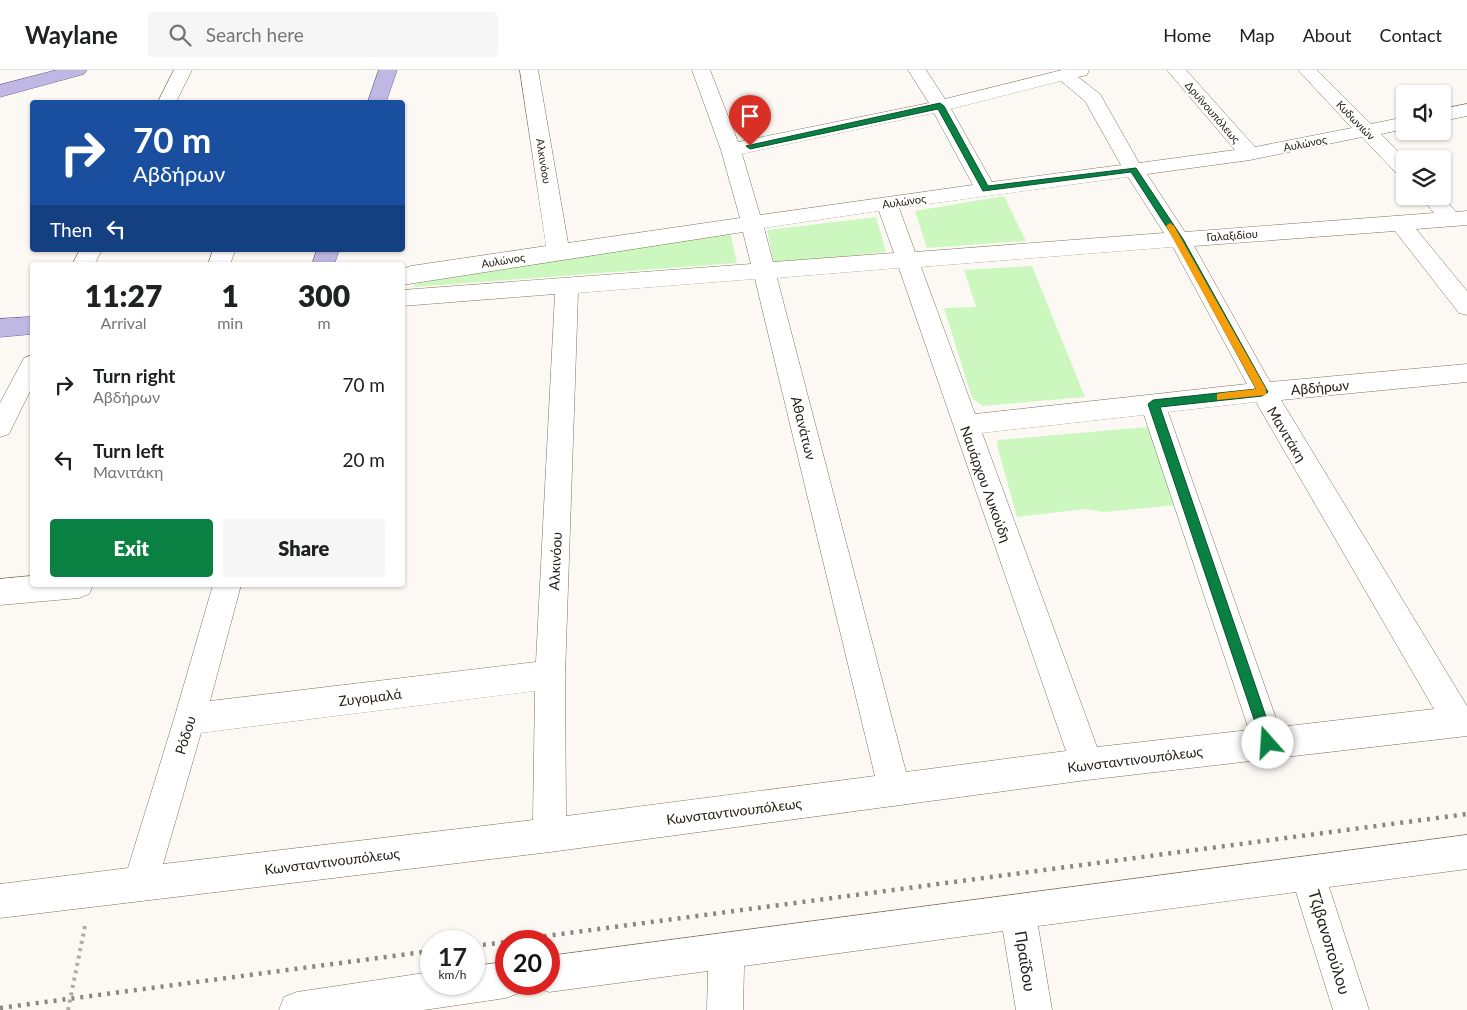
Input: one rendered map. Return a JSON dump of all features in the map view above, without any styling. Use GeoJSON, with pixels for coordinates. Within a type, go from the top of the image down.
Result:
{"type":"FeatureCollection","features":[{"type":"Feature","properties":{"kind":"main road"},"geometry":{"type":"LineString","coordinates":[[0,91],[78,70]]}},
{"type":"Feature","properties":{"kind":"main road"},"geometry":{"type":"LineString","coordinates":[[378,100],[388,70]]}},
{"type":"Feature","properties":{"kind":"main road"},"geometry":{"type":"LineString","coordinates":[[0,328],[30,326]]}},
{"type":"Feature","properties":{"kind":"street"},"geometry":{"type":"LineString","coordinates":[[168,100],[183,70]]}},
{"type":"Feature","properties":{"kind":"street","name":"Αλκινόου"},"geometry":{"type":"LineString","coordinates":[[529,70],[558,251]]}},
{"type":"Feature","properties":{"kind":"street","name":"Αθανάτων"},"geometry":{"type":"LineString","coordinates":[[701,70],[731,150],[752,223],[895,790]]}},
{"type":"Feature","properties":{"kind":"street"},"geometry":{"type":"LineString","coordinates":[[917,70],[940,106],[986,189]]}},
{"type":"Feature","properties":{"kind":"street"},"geometry":{"type":"LineString","coordinates":[[731,150],[940,106],[1084,70]]}},
{"type":"Feature","properties":{"kind":"street","name":"Δρυϊνουπόλεως"},"geometry":{"type":"LineString","coordinates":[[1176,70],[1250,154]]}},
{"type":"Feature","properties":{"kind":"street","name":"Κυδωνιών"},"geometry":{"type":"LineString","coordinates":[[1307,70],[1396,161]]}},
{"type":"Feature","properties":{"kind":"street","name":"Μανιτάκη"},"geometry":{"type":"LineString","coordinates":[[1064,75],[1093,98],[1133,169],[1179,239],[1262,392],[1463,722]]}},
{"type":"Feature","properties":{"kind":"street"},"geometry":{"type":"LineString","coordinates":[[1451,113],[1467,110]]}},
{"type":"Feature","properties":{"kind":"street","name":"Αυλώνος"},"geometry":{"type":"LineString","coordinates":[[405,276],[558,251],[887,203],[1250,154],[1396,125]]}},
{"type":"Feature","properties":{"kind":"street","name":"Ναυάρχου Λυκούδη"},"geometry":{"type":"LineString","coordinates":[[887,203],[1087,764]]}},
{"type":"Feature","properties":{"kind":"street"},"geometry":{"type":"LineString","coordinates":[[1442,205],[1460,219]]}},
{"type":"Feature","properties":{"kind":"street","name":"Γαλαξιδίου"},"geometry":{"type":"LineString","coordinates":[[907,258],[1460,219]]}},
{"type":"Feature","properties":{"kind":"street"},"geometry":{"type":"LineString","coordinates":[[1401,224],[1467,307]]}},
{"type":"Feature","properties":{"kind":"street"},"geometry":{"type":"LineString","coordinates":[[405,298],[764,272],[907,258]]}},
{"type":"Feature","properties":{"kind":"street","name":"Αλκινόου"},"geometry":{"type":"LineString","coordinates":[[550,835],[550,675],[567,287]]}},
{"type":"Feature","properties":{"kind":"street"},"geometry":{"type":"LineString","coordinates":[[0,427],[30,368]]}},
{"type":"Feature","properties":{"kind":"street","name":"Αβδήρων"},"geometry":{"type":"LineString","coordinates":[[965,425],[1262,392],[1467,373]]}},
{"type":"Feature","properties":{"kind":"street"},"geometry":{"type":"LineString","coordinates":[[1153,404],[1268,743]]}},
{"type":"Feature","properties":{"kind":"street"},"geometry":{"type":"LineString","coordinates":[[0,592],[56,587]]}},
{"type":"Feature","properties":{"kind":"street","name":"Ρόδου"},"geometry":{"type":"LineString","coordinates":[[140,884],[190,719],[226,587]]}},
{"type":"Feature","properties":{"kind":"street","name":"Ζυγομαλά"},"geometry":{"type":"LineString","coordinates":[[190,719],[550,675]]}},
{"type":"Feature","properties":{"kind":"street","name":"Κωνσταντινουπόλεως"},"geometry":{"type":"LineString","coordinates":[[0,902],[550,835],[1087,764],[1463,722]]}},
{"type":"Feature","properties":{"kind":"street"},"geometry":{"type":"LineString","coordinates":[[560,972],[1467,852]]}},
{"type":"Feature","properties":{"kind":"street","name":"Τζιβανοπούλου"},"geometry":{"type":"LineString","coordinates":[[1308,874],[1351,1010]]}},
{"type":"Feature","properties":{"kind":"street","name":"Πραΐδου"},"geometry":{"type":"LineString","coordinates":[[1018,912],[1034,1010]]}},
{"type":"Feature","properties":{"kind":"street"},"geometry":{"type":"LineString","coordinates":[[725,1010],[727,949]]}},
{"type":"Feature","properties":{"kind":"street"},"geometry":{"type":"LineString","coordinates":[[297,1010],[495,982]]}},
{"type":"Feature","properties":{"kind":"path"},"geometry":{"type":"LineString","coordinates":[[68,1010],[92,891]]}},
{"type":"Feature","properties":{"kind":"green space"},"geometry":{"type":"Polygon","coordinates":[[[1004,196],[1026,241],[927,248],[915,211],[1004,196]]]}},
{"type":"Feature","properties":{"kind":"green space"},"geometry":{"type":"Polygon","coordinates":[[[876,217],[886,252],[774,264],[767,230],[876,217]]]}},
{"type":"Feature","properties":{"kind":"green space"},"geometry":{"type":"Polygon","coordinates":[[[730,231],[737,263],[413,287],[415,284],[555,258],[730,231]]]}},
{"type":"Feature","properties":{"kind":"green space"},"geometry":{"type":"Polygon","coordinates":[[[1032,266],[1085,397],[983,406],[972,398],[944,308],[976,307],[964,270],[1032,266]]]}},
{"type":"Feature","properties":{"kind":"green space"},"geometry":{"type":"Polygon","coordinates":[[[1147,427],[1152,434],[1177,505],[1104,512],[1084,509],[1017,517],[997,446],[998,440],[1147,427]]]}},
{"type":"Feature","properties":{"kind":"railway"},"geometry":{"type":"LineString","coordinates":[[560,934],[1467,814]]}},
{"type":"Feature","properties":{"kind":"railway"},"geometry":{"type":"LineString","coordinates":[[485,945],[495,943]]}},
{"type":"Feature","properties":{"kind":"railway"},"geometry":{"type":"LineString","coordinates":[[0,1008],[420,952]]}},
{"type":"Feature","properties":{"kind":"slow traffic"},"geometry":{"type":"LineString","coordinates":[[1170,226],[1179,239],[1262,392],[1221,397]]}},
{"type":"Feature","properties":{"kind":"route"},"geometry":{"type":"LineString","coordinates":[[750,146],[940,106],[986,189],[1133,169],[1179,239],[1262,392],[1153,404],[1268,743]]}}]}
